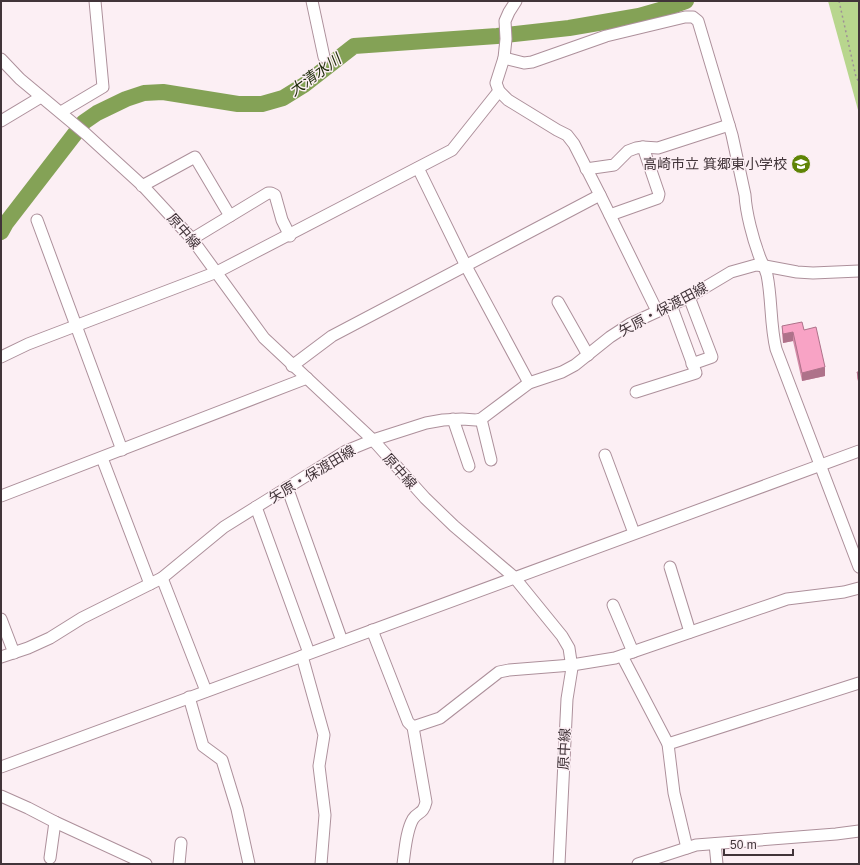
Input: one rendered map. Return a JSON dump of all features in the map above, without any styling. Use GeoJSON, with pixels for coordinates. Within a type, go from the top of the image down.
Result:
{"type":"FeatureCollection","features":[{"type":"Feature","properties":{"kind":"street"},"geometry":{"type":"LineString","coordinates":[[1,60],[41,98],[61,112],[103,87],[95,1]]}},
{"type":"Feature","properties":{"kind":"street"},"geometry":{"type":"LineString","coordinates":[[312,1],[324,57]]}},
{"type":"Feature","properties":{"kind":"street"},"geometry":{"type":"LineString","coordinates":[[516,1],[505,21],[504,58],[496,84],[498,91],[508,100],[567,135],[574,144],[657,311]]}},
{"type":"Feature","properties":{"kind":"street"},"geometry":{"type":"LineString","coordinates":[[504,58],[524,63],[532,62],[606,36],[685,17],[693,17],[698,21],[729,125],[745,195],[745,205],[759,257],[765,266],[773,336],[776,349],[785,377],[821,464],[859,567]]}},
{"type":"Feature","properties":{"kind":"street"},"geometry":{"type":"LineString","coordinates":[[1,357],[28,344],[217,272],[290,236],[452,150],[498,91]]}},
{"type":"Feature","properties":{"kind":"street"},"geometry":{"type":"LineString","coordinates":[[1,121],[41,98]]}},
{"type":"Feature","properties":{"kind":"street","name":"原中線"},"geometry":{"type":"LineString","coordinates":[[61,112],[142,186],[192,239],[264,338],[372,440],[425,498],[454,526],[514,577],[562,636],[569,648],[572,665],[567,699],[559,864]]}},
{"type":"Feature","properties":{"kind":"street"},"geometry":{"type":"LineString","coordinates":[[586,169],[614,165],[628,152],[643,147],[658,148],[729,125]]}},
{"type":"Feature","properties":{"kind":"street"},"geometry":{"type":"LineString","coordinates":[[610,215],[658,198],[659,194],[643,147]]}},
{"type":"Feature","properties":{"kind":"street"},"geometry":{"type":"LineString","coordinates":[[142,186],[195,157],[230,216]]}},
{"type":"Feature","properties":{"kind":"street"},"geometry":{"type":"LineString","coordinates":[[418,168],[466,266],[529,383]]}},
{"type":"Feature","properties":{"kind":"street"},"geometry":{"type":"LineString","coordinates":[[192,239],[268,193],[275,195],[282,220],[290,236]]}},
{"type":"Feature","properties":{"kind":"street"},"geometry":{"type":"LineString","coordinates":[[292,366],[332,336],[600,195]]}},
{"type":"Feature","properties":{"kind":"street"},"geometry":{"type":"LineString","coordinates":[[37,220],[122,450]]}},
{"type":"Feature","properties":{"kind":"street","name":"矢原・保渡田線"},"geometry":{"type":"LineString","coordinates":[[1,657],[28,648],[50,638],[82,618],[162,578],[224,527],[346,451],[372,440],[426,423],[453,419],[481,419],[529,383],[562,372],[575,365],[610,337],[630,324],[689,297],[731,272],[756,265],[813,273],[859,271]]}},
{"type":"Feature","properties":{"kind":"street"},"geometry":{"type":"LineString","coordinates":[[689,297],[712,357],[692,364]]}},
{"type":"Feature","properties":{"kind":"street"},"geometry":{"type":"LineString","coordinates":[[558,302],[588,355]]}},
{"type":"Feature","properties":{"kind":"street"},"geometry":{"type":"LineString","coordinates":[[636,392],[696,373],[671,305]]}},
{"type":"Feature","properties":{"kind":"street"},"geometry":{"type":"LineString","coordinates":[[1,496],[307,378]]}},
{"type":"Feature","properties":{"kind":"street"},"geometry":{"type":"LineString","coordinates":[[453,419],[469,466]]}},
{"type":"Feature","properties":{"kind":"street"},"geometry":{"type":"LineString","coordinates":[[481,419],[491,460]]}},
{"type":"Feature","properties":{"kind":"street"},"geometry":{"type":"LineString","coordinates":[[1,767],[859,451]]}},
{"type":"Feature","properties":{"kind":"street"},"geometry":{"type":"LineString","coordinates":[[605,455],[634,533]]}},
{"type":"Feature","properties":{"kind":"street"},"geometry":{"type":"LineString","coordinates":[[102,458],[150,584]]}},
{"type":"Feature","properties":{"kind":"street"},"geometry":{"type":"LineString","coordinates":[[287,487],[342,641]]}},
{"type":"Feature","properties":{"kind":"street"},"geometry":{"type":"LineString","coordinates":[[256,507],[305,654],[324,734],[320,766],[325,815],[321,864]]}},
{"type":"Feature","properties":{"kind":"street"},"geometry":{"type":"LineString","coordinates":[[670,567],[690,632]]}},
{"type":"Feature","properties":{"kind":"street"},"geometry":{"type":"LineString","coordinates":[[162,578],[206,691]]}},
{"type":"Feature","properties":{"kind":"street"},"geometry":{"type":"LineString","coordinates":[[413,727],[440,718],[499,672],[572,665],[615,658],[787,599],[844,592],[859,588]]}},
{"type":"Feature","properties":{"kind":"street"},"geometry":{"type":"LineString","coordinates":[[613,605],[628,654],[668,744],[674,793],[687,848]]}},
{"type":"Feature","properties":{"kind":"street"},"geometry":{"type":"LineString","coordinates":[[1,619],[14,653]]}},
{"type":"Feature","properties":{"kind":"street"},"geometry":{"type":"LineString","coordinates":[[372,630],[408,722],[413,727],[426,802],[424,810],[413,819],[403,864]]}},
{"type":"Feature","properties":{"kind":"street"},"geometry":{"type":"LineString","coordinates":[[668,744],[859,683]]}},
{"type":"Feature","properties":{"kind":"street"},"geometry":{"type":"LineString","coordinates":[[189,697],[204,746],[222,760],[237,809],[249,864]]}},
{"type":"Feature","properties":{"kind":"street"},"geometry":{"type":"LineString","coordinates":[[1,796],[146,864]]}},
{"type":"Feature","properties":{"kind":"street"},"geometry":{"type":"LineString","coordinates":[[50,858],[55,822]]}},
{"type":"Feature","properties":{"kind":"street"},"geometry":{"type":"LineString","coordinates":[[638,864],[696,845],[859,831]]}},
{"type":"Feature","properties":{"kind":"street"},"geometry":{"type":"LineString","coordinates":[[179,864],[181,843]]}},
{"type":"Feature","properties":{"kind":"street"},"geometry":{"type":"LineString","coordinates":[[715,844],[717,864]]}},
{"type":"Feature","properties":{"kind":"path"},"geometry":{"type":"LineString","coordinates":[[839,1],[856,78],[859,82]]}},
{"type":"Feature","properties":{"kind":"green space"},"geometry":{"type":"Polygon","coordinates":[[[828,1],[859,1],[859,110],[858,110],[828,1]]]}},
{"type":"Feature","properties":{"kind":"building"},"geometry":{"type":"Polygon","coordinates":[[[802,322],[804,330],[816,327],[825,367],[802,373],[793,332],[783,334],[782,326],[802,322]]]}},
{"type":"Feature","properties":{"kind":"waterway","name":"大清水川"},"geometry":{"type":"LineString","coordinates":[[1,232],[6,223],[84,122],[97,113],[126,99],[144,93],[163,92],[238,104],[262,104],[283,98],[304,85],[354,46],[497,36],[569,28],[639,16],[686,1]]}},
{"type":"Feature","properties":{"kind":"place","name":"高崎市立 箕郷東小学校"},"geometry":{"type":"Point","coordinates":[801,164]}}]}
